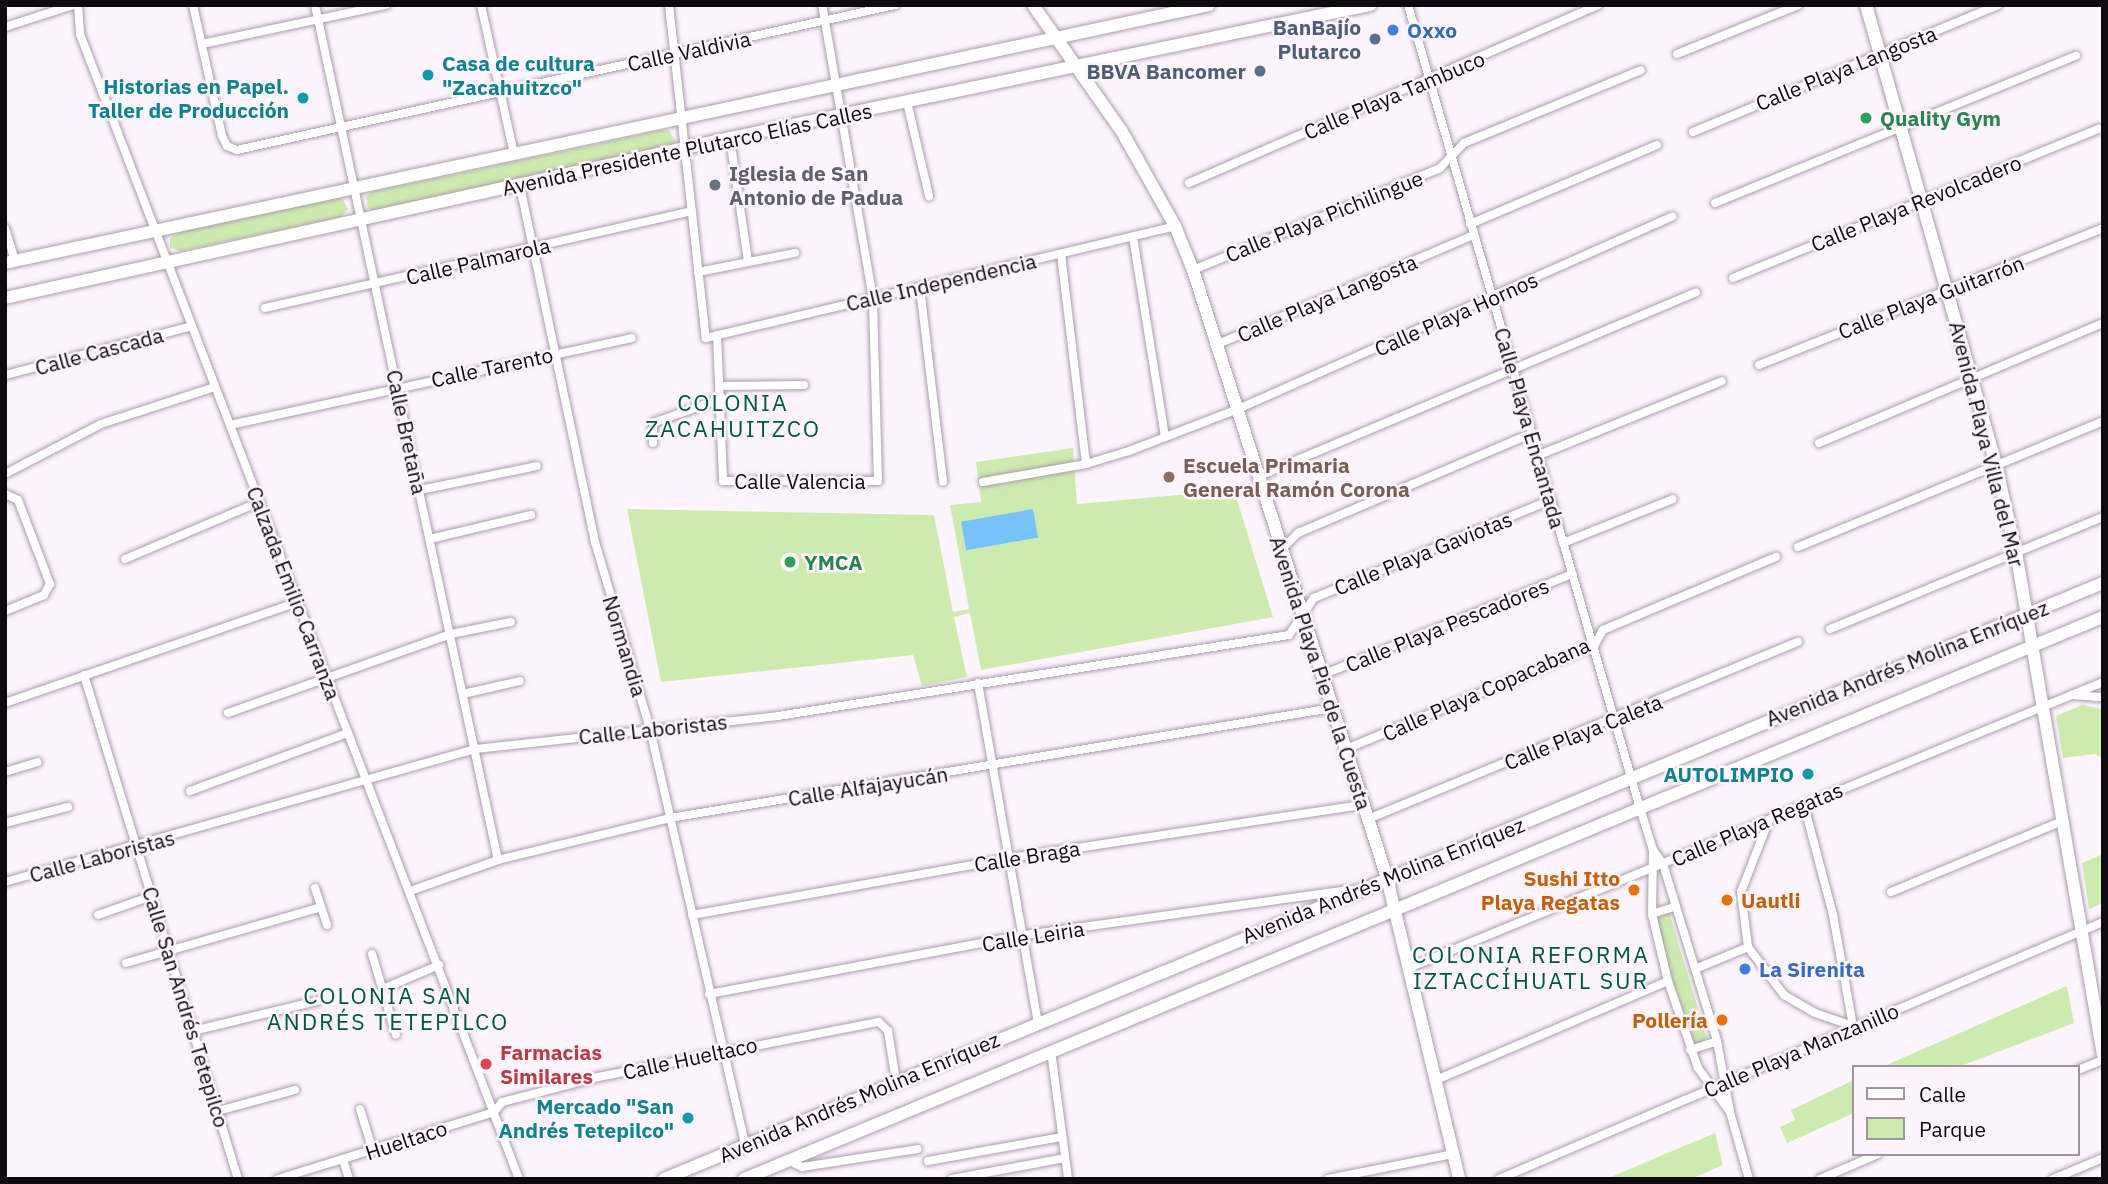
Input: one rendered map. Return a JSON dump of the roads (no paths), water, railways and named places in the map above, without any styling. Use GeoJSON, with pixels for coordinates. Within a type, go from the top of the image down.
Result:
{"type":"FeatureCollection","features":[{"type":"Feature","properties":{"kind":"main road","name":"Avenida Playa Pie de la Cuesta"},"geometry":{"type":"LineString","coordinates":[[1033,5],[1121,130],[1175,226],[1192,270],[1218,344],[1396,908],[1459,1179]]}},
{"type":"Feature","properties":{"kind":"main road","name":"Avenida Presidente Plutarco Elías Calles"},"geometry":{"type":"LineString","coordinates":[[10,262],[1056,38],[1181,8],[1209,5]]}},
{"type":"Feature","properties":{"kind":"main road","name":"Avenida Presidente Plutarco Elías Calles"},"geometry":{"type":"LineString","coordinates":[[5,298],[166,260],[520,186],[730,138],[1370,5]]}},
{"type":"Feature","properties":{"kind":"main road","name":"Avenida Playa Villa del Mar"},"geometry":{"type":"LineString","coordinates":[[1866,5],[1996,465],[2016,552],[2103,1058]]}},
{"type":"Feature","properties":{"kind":"main road","name":"Avenida Andrés Molina Enríquez"},"geometry":{"type":"LineString","coordinates":[[664,1179],[2103,583]]}},
{"type":"Feature","properties":{"kind":"main road","name":"Avenida Andrés Molina Enríquez"},"geometry":{"type":"LineString","coordinates":[[752,1177],[787,1160],[2032,644],[2103,617]]}},
{"type":"Feature","properties":{"kind":"street"},"geometry":{"type":"LineString","coordinates":[[5,27],[76,5]]}},
{"type":"Feature","properties":{"kind":"street","name":"Calzada Emilio Carranza"},"geometry":{"type":"LineString","coordinates":[[76,5],[80,34],[519,1179]]}},
{"type":"Feature","properties":{"kind":"street"},"geometry":{"type":"LineString","coordinates":[[193,5],[202,44],[386,5]]}},
{"type":"Feature","properties":{"kind":"street","name":"Calle Bretaña"},"geometry":{"type":"LineString","coordinates":[[315,5],[498,860]]}},
{"type":"Feature","properties":{"kind":"street"},"geometry":{"type":"LineString","coordinates":[[481,5],[514,154]]}},
{"type":"Feature","properties":{"kind":"street"},"geometry":{"type":"LineString","coordinates":[[670,5],[698,272],[795,253]]}},
{"type":"Feature","properties":{"kind":"street"},"geometry":{"type":"LineString","coordinates":[[822,5],[873,299]]}},
{"type":"Feature","properties":{"kind":"street","name":"Calle Valdivia"},"geometry":{"type":"LineString","coordinates":[[202,44],[222,136],[227,146],[237,150],[499,90],[827,22],[895,5]]}},
{"type":"Feature","properties":{"kind":"street","name":"Calle Playa Encantada"},"geometry":{"type":"LineString","coordinates":[[1408,5],[1640,808],[1653,850],[1663,864],[1717,1041],[1730,1112],[1749,1179]]}},
{"type":"Feature","properties":{"kind":"street","name":"Calle Playa Tambuco"},"geometry":{"type":"LineString","coordinates":[[1189,183],[1598,5]]}},
{"type":"Feature","properties":{"kind":"street"},"geometry":{"type":"LineString","coordinates":[[1677,54],[1798,5]]}},
{"type":"Feature","properties":{"kind":"street","name":"Calle Playa Langosta"},"geometry":{"type":"LineString","coordinates":[[1693,131],[1998,5]]}},
{"type":"Feature","properties":{"kind":"street"},"geometry":{"type":"LineString","coordinates":[[1715,202],[2076,56]]}},
{"type":"Feature","properties":{"kind":"street","name":"Calle Playa Pichilingue"},"geometry":{"type":"LineString","coordinates":[[1192,270],[1440,168],[1464,143],[1641,69]]}},
{"type":"Feature","properties":{"kind":"street"},"geometry":{"type":"LineString","coordinates":[[907,102],[929,196]]}},
{"type":"Feature","properties":{"kind":"street","name":"Calle Playa Revolcadero"},"geometry":{"type":"LineString","coordinates":[[1733,278],[2099,129]]}},
{"type":"Feature","properties":{"kind":"street"},"geometry":{"type":"LineString","coordinates":[[730,138],[748,262]]}},
{"type":"Feature","properties":{"kind":"street"},"geometry":{"type":"LineString","coordinates":[[1470,224],[1657,145]]}},
{"type":"Feature","properties":{"kind":"street","name":"Normandia"},"geometry":{"type":"LineString","coordinates":[[520,186],[595,542],[650,729],[746,1145]]}},
{"type":"Feature","properties":{"kind":"street","name":"Calle Palmarola"},"geometry":{"type":"LineString","coordinates":[[265,308],[692,211]]}},
{"type":"Feature","properties":{"kind":"street","name":"Calle Playa Hornos"},"geometry":{"type":"LineString","coordinates":[[983,482],[1086,464],[1238,409],[1672,217]]}},
{"type":"Feature","properties":{"kind":"street","name":"Calle Independencia"},"geometry":{"type":"LineString","coordinates":[[698,272],[706,338],[1175,226]]}},
{"type":"Feature","properties":{"kind":"street"},"geometry":{"type":"LineString","coordinates":[[5,228],[10,262]]}},
{"type":"Feature","properties":{"kind":"street","name":"Calle Playa Guitarrón"},"geometry":{"type":"LineString","coordinates":[[1759,365],[2103,228]]}},
{"type":"Feature","properties":{"kind":"street","name":"Calle Playa Langosta"},"geometry":{"type":"LineString","coordinates":[[1218,344],[1473,235]]}},
{"type":"Feature","properties":{"kind":"street"},"geometry":{"type":"LineString","coordinates":[[1133,237],[1165,436]]}},
{"type":"Feature","properties":{"kind":"street"},"geometry":{"type":"LineString","coordinates":[[1061,254],[1086,464]]}},
{"type":"Feature","properties":{"kind":"street"},"geometry":{"type":"LineString","coordinates":[[920,288],[943,482]]}},
{"type":"Feature","properties":{"kind":"street"},"geometry":{"type":"LineString","coordinates":[[1259,476],[1696,292]]}},
{"type":"Feature","properties":{"kind":"street","name":"Calle Valencia"},"geometry":{"type":"LineString","coordinates":[[723,398],[723,481],[878,481],[873,299]]}},
{"type":"Feature","properties":{"kind":"street"},"geometry":{"type":"LineString","coordinates":[[1819,443],[2103,323]]}},
{"type":"Feature","properties":{"kind":"street","name":"Calle Cascada"},"geometry":{"type":"LineString","coordinates":[[5,375],[192,326]]}},
{"type":"Feature","properties":{"kind":"street"},"geometry":{"type":"LineString","coordinates":[[653,443],[653,423],[723,398],[717,335]]}},
{"type":"Feature","properties":{"kind":"street","name":"Calle Tarento"},"geometry":{"type":"LineString","coordinates":[[230,425],[632,338]]}},
{"type":"Feature","properties":{"kind":"street"},"geometry":{"type":"LineString","coordinates":[[1539,455],[1722,381]]}},
{"type":"Feature","properties":{"kind":"street"},"geometry":{"type":"LineString","coordinates":[[723,386],[804,385]]}},
{"type":"Feature","properties":{"kind":"street"},"geometry":{"type":"LineString","coordinates":[[5,474],[101,424],[215,387]]}},
{"type":"Feature","properties":{"kind":"street"},"geometry":{"type":"LineString","coordinates":[[1798,547],[2103,421]]}},
{"type":"Feature","properties":{"kind":"street"},"geometry":{"type":"LineString","coordinates":[[1282,549],[1298,533],[1533,433]]}},
{"type":"Feature","properties":{"kind":"street"},"geometry":{"type":"LineString","coordinates":[[419,490],[537,466]]}},
{"type":"Feature","properties":{"kind":"street"},"geometry":{"type":"LineString","coordinates":[[5,494],[18,500],[50,587],[44,596],[5,611]]}},
{"type":"Feature","properties":{"kind":"street"},"geometry":{"type":"LineString","coordinates":[[1563,543],[1673,499]]}},
{"type":"Feature","properties":{"kind":"street","name":"Calle Playa Gaviotas"},"geometry":{"type":"LineString","coordinates":[[1303,615],[1314,598],[1551,500]]}},
{"type":"Feature","properties":{"kind":"street"},"geometry":{"type":"LineString","coordinates":[[125,559],[260,502]]}},
{"type":"Feature","properties":{"kind":"street"},"geometry":{"type":"LineString","coordinates":[[429,539],[531,515]]}},
{"type":"Feature","properties":{"kind":"street"},"geometry":{"type":"LineString","coordinates":[[1830,629],[2103,517]]}},
{"type":"Feature","properties":{"kind":"street","name":"Calle Playa Copacabana"},"geometry":{"type":"LineString","coordinates":[[1346,749],[1594,646],[1603,630],[1776,557]]}},
{"type":"Feature","properties":{"kind":"street","name":"Calle Playa Pescadores"},"geometry":{"type":"LineString","coordinates":[[1322,675],[1572,574]]}},
{"type":"Feature","properties":{"kind":"street"},"geometry":{"type":"LineString","coordinates":[[5,703],[298,602]]}},
{"type":"Feature","properties":{"kind":"street","name":"Calle Laboristas"},"geometry":{"type":"LineString","coordinates":[[5,882],[367,783],[475,749],[778,716],[1289,635],[1303,615]]}},
{"type":"Feature","properties":{"kind":"street"},"geometry":{"type":"LineString","coordinates":[[228,713],[451,634],[511,622]]}},
{"type":"Feature","properties":{"kind":"street","name":"Calle Playa Caleta"},"geometry":{"type":"LineString","coordinates":[[1367,819],[1798,642]]}},
{"type":"Feature","properties":{"kind":"street","name":"Calle San Andrés Tetepilco"},"geometry":{"type":"LineString","coordinates":[[85,675],[238,1179]]}},
{"type":"Feature","properties":{"kind":"street"},"geometry":{"type":"LineString","coordinates":[[463,694],[520,681]]}},
{"type":"Feature","properties":{"kind":"street","name":"Calle Playa Regatas"},"geometry":{"type":"LineString","coordinates":[[1411,967],[2103,682]]}},
{"type":"Feature","properties":{"kind":"street"},"geometry":{"type":"LineString","coordinates":[[978,683],[1025,935],[1038,1022]]}},
{"type":"Feature","properties":{"kind":"street"},"geometry":{"type":"LineString","coordinates":[[2069,695],[2103,697]]}},
{"type":"Feature","properties":{"kind":"street","name":"Calle Alfajayucán"},"geometry":{"type":"LineString","coordinates":[[410,891],[498,860],[670,818],[1332,708]]}},
{"type":"Feature","properties":{"kind":"street"},"geometry":{"type":"LineString","coordinates":[[190,791],[348,733]]}},
{"type":"Feature","properties":{"kind":"street"},"geometry":{"type":"LineString","coordinates":[[5,772],[38,762]]}},
{"type":"Feature","properties":{"kind":"street"},"geometry":{"type":"LineString","coordinates":[[1804,805],[1833,915],[1853,1026]]}},
{"type":"Feature","properties":{"kind":"street","name":"Calle Braga"},"geometry":{"type":"LineString","coordinates":[[692,915],[1011,858],[1363,806]]}},
{"type":"Feature","properties":{"kind":"street"},"geometry":{"type":"LineString","coordinates":[[5,823],[68,807]]}},
{"type":"Feature","properties":{"kind":"street"},"geometry":{"type":"LineString","coordinates":[[1769,820],[1741,892],[1748,947],[1784,995],[1799,1006],[1853,1026]]}},
{"type":"Feature","properties":{"kind":"street"},"geometry":{"type":"LineString","coordinates":[[1891,892],[2062,821]]}},
{"type":"Feature","properties":{"kind":"street","name":"Calle Playa Encantada"},"geometry":{"type":"LineString","coordinates":[[1653,850],[1652,914],[1668,981],[1690,1051],[1710,1088],[1730,1112]]}},
{"type":"Feature","properties":{"kind":"street"},"geometry":{"type":"LineString","coordinates":[[315,888],[327,925]]}},
{"type":"Feature","properties":{"kind":"street","name":"Calle Leiria"},"geometry":{"type":"LineString","coordinates":[[709,994],[1025,935],[1358,890]]}},
{"type":"Feature","properties":{"kind":"street"},"geometry":{"type":"LineString","coordinates":[[98,915],[152,897]]}},
{"type":"Feature","properties":{"kind":"street"},"geometry":{"type":"LineString","coordinates":[[1652,914],[1675,906]]}},
{"type":"Feature","properties":{"kind":"street"},"geometry":{"type":"LineString","coordinates":[[126,963],[321,907]]}},
{"type":"Feature","properties":{"kind":"street","name":"Calle Playa Manzanillo"},"geometry":{"type":"LineString","coordinates":[[1499,1179],[1726,1080],[2103,922]]}},
{"type":"Feature","properties":{"kind":"street"},"geometry":{"type":"LineString","coordinates":[[1695,969],[1748,947]]}},
{"type":"Feature","properties":{"kind":"street"},"geometry":{"type":"LineString","coordinates":[[372,954],[385,988],[396,1035]]}},
{"type":"Feature","properties":{"kind":"street"},"geometry":{"type":"LineString","coordinates":[[385,988],[439,965]]}},
{"type":"Feature","properties":{"kind":"street"},"geometry":{"type":"LineString","coordinates":[[1437,1080],[1668,981]]}},
{"type":"Feature","properties":{"kind":"street"},"geometry":{"type":"LineString","coordinates":[[193,1031],[317,1000]]}},
{"type":"Feature","properties":{"kind":"street","name":"Calle Hueltaco"},"geometry":{"type":"LineString","coordinates":[[494,1112],[502,1102],[723,1050],[879,1023],[888,1031],[896,1081]]}},
{"type":"Feature","properties":{"kind":"street"},"geometry":{"type":"LineString","coordinates":[[1690,1051],[1717,1041]]}},
{"type":"Feature","properties":{"kind":"street"},"geometry":{"type":"LineString","coordinates":[[1051,1051],[1068,1179]]}},
{"type":"Feature","properties":{"kind":"street"},"geometry":{"type":"LineString","coordinates":[[2080,1069],[2103,1058]]}},
{"type":"Feature","properties":{"kind":"street"},"geometry":{"type":"LineString","coordinates":[[218,1111],[295,1090]]}},
{"type":"Feature","properties":{"kind":"street"},"geometry":{"type":"LineString","coordinates":[[360,1109],[373,1151]]}},
{"type":"Feature","properties":{"kind":"street","name":"Hueltaco"},"geometry":{"type":"LineString","coordinates":[[278,1179],[494,1112]]}},
{"type":"Feature","properties":{"kind":"street"},"geometry":{"type":"LineString","coordinates":[[928,1161],[1061,1137]]}},
{"type":"Feature","properties":{"kind":"street"},"geometry":{"type":"LineString","coordinates":[[787,1160],[802,1167],[918,1149]]}},
{"type":"Feature","properties":{"kind":"street"},"geometry":{"type":"LineString","coordinates":[[1328,1179],[1453,1154]]}},
{"type":"Feature","properties":{"kind":"street"},"geometry":{"type":"LineString","coordinates":[[1820,1179],[1873,1156]]}},
{"type":"Feature","properties":{"kind":"street"},"geometry":{"type":"LineString","coordinates":[[952,1179],[1065,1158]]}},
{"type":"Feature","properties":{"kind":"street"},"geometry":{"type":"LineString","coordinates":[[2053,1179],[2103,1158]]}},
{"type":"Feature","properties":{"kind":"street"},"geometry":{"type":"LineString","coordinates":[[343,1160],[349,1179]]}},
{"type":"Feature","properties":{"kind":"water"},"geometry":{"type":"Polygon","coordinates":[[[1033,509],[1038,538],[966,550],[961,522],[1033,509]]]}},
{"type":"Feature","properties":{"kind":"place","name":"Oxxo"},"geometry":{"type":"Point","coordinates":[1393,30]}},
{"type":"Feature","properties":{"kind":"place","name":"BanBajío Plutarco"},"geometry":{"type":"Point","coordinates":[1375,39]}},
{"type":"Feature","properties":{"kind":"place","name":"BBVA Bancomer"},"geometry":{"type":"Point","coordinates":[1260,71]}},
{"type":"Feature","properties":{"kind":"place","name":"Casa de cultura \"Zacahuitzco\""},"geometry":{"type":"Point","coordinates":[428,75]}},
{"type":"Feature","properties":{"kind":"place","name":"Historias en Papel. Taller de Producción"},"geometry":{"type":"Point","coordinates":[303,98]}},
{"type":"Feature","properties":{"kind":"place","name":"Quality Gym"},"geometry":{"type":"Point","coordinates":[1866,118]}},
{"type":"Feature","properties":{"kind":"place","name":"Iglesia de San Antonio de Padua"},"geometry":{"type":"Point","coordinates":[715,185]}},
{"type":"Feature","properties":{"kind":"place","name":"Escuela Primaria General Ramón Corona"},"geometry":{"type":"Point","coordinates":[1169,477]}},
{"type":"Feature","properties":{"kind":"place","name":"YMCA"},"geometry":{"type":"Point","coordinates":[790,562]}},
{"type":"Feature","properties":{"kind":"place","name":"AUTOLIMPIO"},"geometry":{"type":"Point","coordinates":[1808,774]}},
{"type":"Feature","properties":{"kind":"place","name":"Sushi Itto Playa Regatas"},"geometry":{"type":"Point","coordinates":[1634,890]}},
{"type":"Feature","properties":{"kind":"place","name":"Uautli"},"geometry":{"type":"Point","coordinates":[1727,900]}},
{"type":"Feature","properties":{"kind":"place","name":"La Sirenita"},"geometry":{"type":"Point","coordinates":[1745,969]}},
{"type":"Feature","properties":{"kind":"place","name":"Pollería"},"geometry":{"type":"Point","coordinates":[1722,1020]}},
{"type":"Feature","properties":{"kind":"place","name":"Farmacias Similares"},"geometry":{"type":"Point","coordinates":[486,1064]}},
{"type":"Feature","properties":{"kind":"place","name":"Mercado \"San Andrés Tetepilco\""},"geometry":{"type":"Point","coordinates":[688,1118]}},
{"type":"Feature","properties":{"kind":"district","name":"COLONIA ZACAHUITZCO"},"geometry":{"type":"Point","coordinates":[733,415]}},
{"type":"Feature","properties":{"kind":"district","name":"COLONIA REFORMA IZTACCÍHUATL SUR"},"geometry":{"type":"Point","coordinates":[1531,967]}},
{"type":"Feature","properties":{"kind":"district","name":"COLONIA SAN ANDRÉS TETEPILCO"},"geometry":{"type":"Point","coordinates":[388,1008]}}]}
